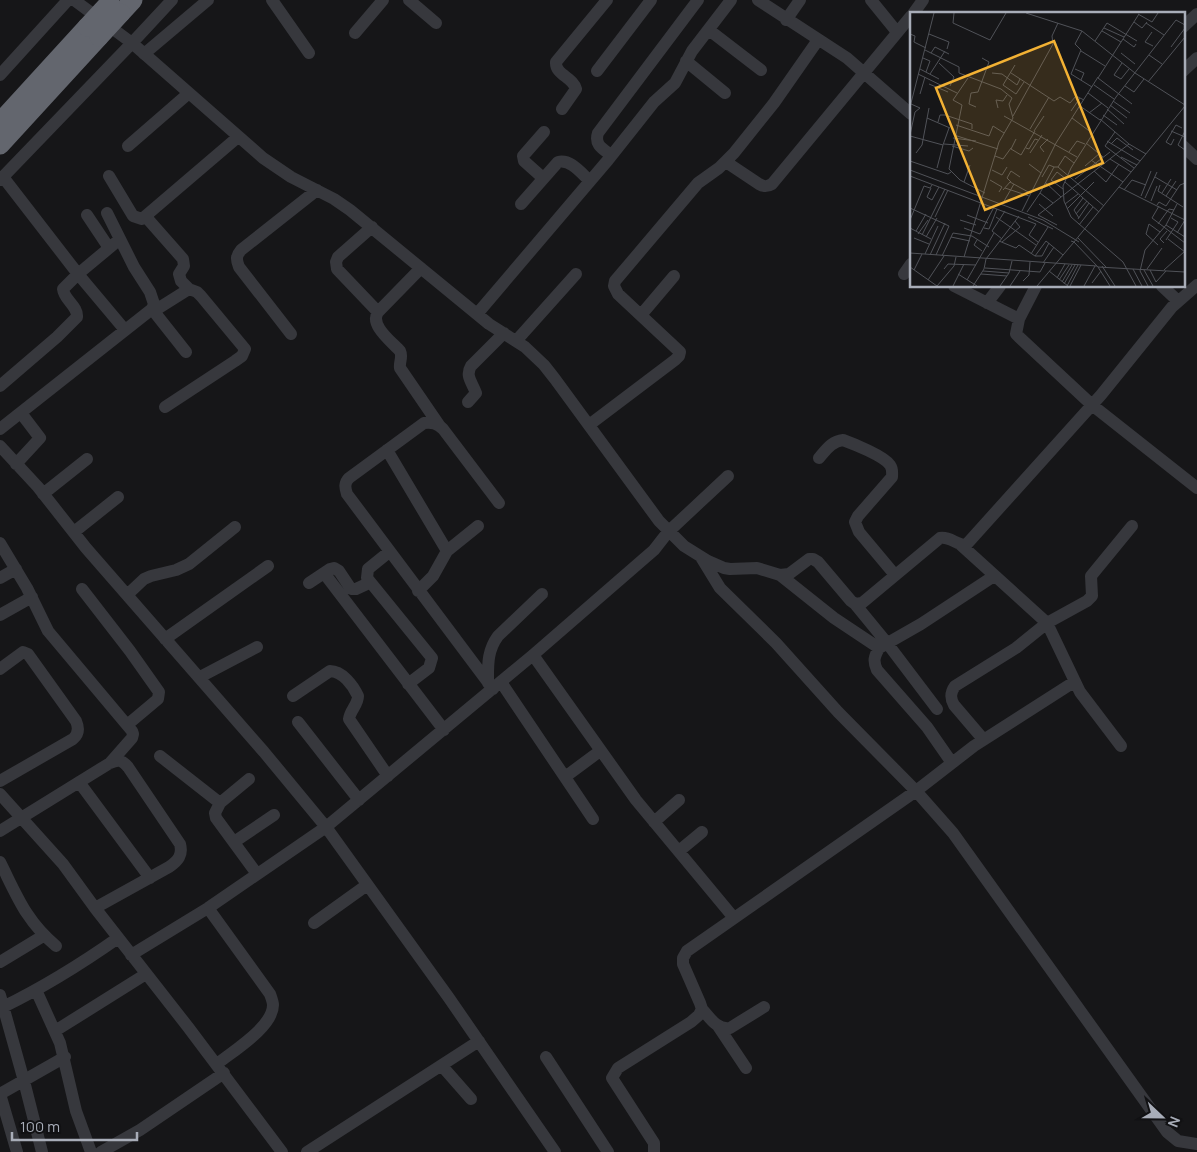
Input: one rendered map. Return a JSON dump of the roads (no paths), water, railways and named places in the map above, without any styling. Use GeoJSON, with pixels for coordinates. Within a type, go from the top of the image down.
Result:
{"type":"FeatureCollection","features":[{"type":"Feature","properties":{"kind":"highway"},"geometry":{"type":"LineString","coordinates":[[0,122],[93,32],[119,4]]}},
{"type":"Feature","properties":{"kind":"highway"},"geometry":{"type":"LineString","coordinates":[[0,145],[93,32]]}},
{"type":"Feature","properties":{"kind":"street"},"geometry":{"type":"LineString","coordinates":[[0,75],[68,0]]}},
{"type":"Feature","properties":{"kind":"street"},"geometry":{"type":"LineString","coordinates":[[74,0],[132,43],[263,158],[291,178],[334,199],[372,227],[477,314],[516,341],[544,365],[668,532],[684,546],[716,565],[730,569],[757,568],[780,575],[834,618],[883,646]]}},
{"type":"Feature","properties":{"kind":"street"},"geometry":{"type":"LineString","coordinates":[[125,330],[2,178],[172,0]]}},
{"type":"Feature","properties":{"kind":"street"},"geometry":{"type":"LineString","coordinates":[[144,54],[208,0]]}},
{"type":"Feature","properties":{"kind":"street"},"geometry":{"type":"LineString","coordinates":[[272,0],[309,52]]}},
{"type":"Feature","properties":{"kind":"street"},"geometry":{"type":"LineString","coordinates":[[355,33],[382,0]]}},
{"type":"Feature","properties":{"kind":"street"},"geometry":{"type":"LineString","coordinates":[[409,0],[436,23]]}},
{"type":"Feature","properties":{"kind":"street"},"geometry":{"type":"LineString","coordinates":[[562,109],[576,89],[573,81],[557,70],[556,62],[607,0]]}},
{"type":"Feature","properties":{"kind":"street"},"geometry":{"type":"LineString","coordinates":[[596,71],[651,0]]}},
{"type":"Feature","properties":{"kind":"street"},"geometry":{"type":"LineString","coordinates":[[611,156],[598,145],[596,141],[598,133],[698,0]]}},
{"type":"Feature","properties":{"kind":"street"},"geometry":{"type":"LineString","coordinates":[[477,314],[611,156],[654,102],[675,83],[686,61],[731,0]]}},
{"type":"Feature","properties":{"kind":"street"},"geometry":{"type":"LineString","coordinates":[[758,0],[847,58],[910,113]]}},
{"type":"Feature","properties":{"kind":"street"},"geometry":{"type":"LineString","coordinates":[[786,20],[800,0]]}},
{"type":"Feature","properties":{"kind":"street"},"geometry":{"type":"LineString","coordinates":[[871,0],[898,32]]}},
{"type":"Feature","properties":{"kind":"street"},"geometry":{"type":"LineString","coordinates":[[914,12],[923,0]]}},
{"type":"Feature","properties":{"kind":"street"},"geometry":{"type":"LineString","coordinates":[[1184,26],[1197,14]]}},
{"type":"Feature","properties":{"kind":"street"},"geometry":{"type":"LineString","coordinates":[[726,162],[764,187],[769,186],[910,17]]}},
{"type":"Feature","properties":{"kind":"street"},"geometry":{"type":"LineString","coordinates":[[709,30],[761,70]]}},
{"type":"Feature","properties":{"kind":"street"},"geometry":{"type":"LineString","coordinates":[[589,425],[679,356],[680,352],[615,291],[615,282],[698,183],[726,162],[774,103],[818,40]]}},
{"type":"Feature","properties":{"kind":"street"},"geometry":{"type":"LineString","coordinates":[[1184,70],[1197,58]]}},
{"type":"Feature","properties":{"kind":"street"},"geometry":{"type":"LineString","coordinates":[[686,61],[725,93]]}},
{"type":"Feature","properties":{"kind":"street"},"geometry":{"type":"LineString","coordinates":[[128,146],[189,93]]}},
{"type":"Feature","properties":{"kind":"street"},"geometry":{"type":"LineString","coordinates":[[543,178],[526,164],[524,156],[544,132]]}},
{"type":"Feature","properties":{"kind":"street"},"geometry":{"type":"LineString","coordinates":[[109,176],[133,216],[142,219],[238,137]]}},
{"type":"Feature","properties":{"kind":"street"},"geometry":{"type":"LineString","coordinates":[[1184,147],[1197,160]]}},
{"type":"Feature","properties":{"kind":"street"},"geometry":{"type":"LineString","coordinates":[[521,204],[558,162],[570,163],[590,181]]}},
{"type":"Feature","properties":{"kind":"street"},"geometry":{"type":"LineString","coordinates":[[291,334],[239,267],[236,260],[237,254],[317,190]]}},
{"type":"Feature","properties":{"kind":"street"},"geometry":{"type":"LineString","coordinates":[[107,213],[134,268],[154,300],[153,310],[186,352]]}},
{"type":"Feature","properties":{"kind":"street"},"geometry":{"type":"LineString","coordinates":[[87,215],[109,248]]}},
{"type":"Feature","properties":{"kind":"street"},"geometry":{"type":"LineString","coordinates":[[146,217],[184,259],[184,266],[178,274],[179,278],[189,289],[201,296],[244,346],[244,353],[236,361],[165,407]]}},
{"type":"Feature","properties":{"kind":"street"},"geometry":{"type":"LineString","coordinates":[[372,227],[338,258],[336,269],[378,312]]}},
{"type":"Feature","properties":{"kind":"street"},"geometry":{"type":"LineString","coordinates":[[0,386],[57,337],[77,317],[77,311],[63,293],[63,289],[120,239]]}},
{"type":"Feature","properties":{"kind":"street"},"geometry":{"type":"LineString","coordinates":[[421,268],[378,312],[375,321],[378,328],[402,354],[399,364],[400,368],[439,425],[499,503]]}},
{"type":"Feature","properties":{"kind":"street"},"geometry":{"type":"LineString","coordinates":[[516,341],[576,274]]}},
{"type":"Feature","properties":{"kind":"street"},"geometry":{"type":"LineString","coordinates":[[641,315],[674,276]]}},
{"type":"Feature","properties":{"kind":"street"},"geometry":{"type":"LineString","coordinates":[[961,545],[966,545],[970,541],[1092,405],[1165,315],[1197,285]]}},
{"type":"Feature","properties":{"kind":"street"},"geometry":{"type":"LineString","coordinates":[[958,288],[1019,320]]}},
{"type":"Feature","properties":{"kind":"street"},"geometry":{"type":"LineString","coordinates":[[987,304],[999,288]]}},
{"type":"Feature","properties":{"kind":"street"},"geometry":{"type":"LineString","coordinates":[[1035,288],[1019,320],[1016,334],[1092,405],[1197,488]]}},
{"type":"Feature","properties":{"kind":"street"},"geometry":{"type":"LineString","coordinates":[[1164,288],[1178,301]]}},
{"type":"Feature","properties":{"kind":"street"},"geometry":{"type":"LineString","coordinates":[[0,430],[125,330],[153,310],[189,289]]}},
{"type":"Feature","properties":{"kind":"street"},"geometry":{"type":"LineString","coordinates":[[468,402],[476,392],[468,376],[468,371],[504,333]]}},
{"type":"Feature","properties":{"kind":"street"},"geometry":{"type":"LineString","coordinates":[[16,464],[40,438],[21,413]]}},
{"type":"Feature","properties":{"kind":"street"},"geometry":{"type":"LineString","coordinates":[[439,425],[431,422],[424,423],[349,478],[345,488],[347,494],[418,591],[565,777],[593,819]]}},
{"type":"Feature","properties":{"kind":"street"},"geometry":{"type":"LineString","coordinates":[[819,458],[831,444],[843,440],[884,459],[890,465],[892,477],[855,522],[859,532],[895,575]]}},
{"type":"Feature","properties":{"kind":"street"},"geometry":{"type":"LineString","coordinates":[[0,446],[165,639],[200,677],[326,827],[479,1041],[552,1151]]}},
{"type":"Feature","properties":{"kind":"street"},"geometry":{"type":"LineString","coordinates":[[387,450],[448,551]]}},
{"type":"Feature","properties":{"kind":"street"},"geometry":{"type":"LineString","coordinates":[[43,494],[86,459]]}},
{"type":"Feature","properties":{"kind":"street"},"geometry":{"type":"LineString","coordinates":[[131,955],[208,908],[326,827],[444,730],[494,685],[533,655],[654,550],[668,532],[728,476]]}},
{"type":"Feature","properties":{"kind":"street"},"geometry":{"type":"LineString","coordinates":[[74,532],[118,497]]}},
{"type":"Feature","properties":{"kind":"street"},"geometry":{"type":"LineString","coordinates":[[418,591],[433,576],[448,551],[478,526]]}},
{"type":"Feature","properties":{"kind":"street"},"geometry":{"type":"LineString","coordinates":[[983,740],[951,699],[951,692],[955,686],[1009,652],[1047,624],[1088,601],[1092,596],[1091,576],[1132,526]]}},
{"type":"Feature","properties":{"kind":"street"},"geometry":{"type":"LineString","coordinates":[[127,595],[151,576],[176,570],[189,564],[235,528]]}},
{"type":"Feature","properties":{"kind":"street"},"geometry":{"type":"LineString","coordinates":[[855,604],[862,603],[940,538],[949,538],[961,545],[1047,624],[1074,682],[1120,746]]}},
{"type":"Feature","properties":{"kind":"street"},"geometry":{"type":"LineString","coordinates":[[0,543],[32,597],[48,631],[133,734],[132,738],[110,763]]}},
{"type":"Feature","properties":{"kind":"street"},"geometry":{"type":"LineString","coordinates":[[389,552],[368,569],[366,574],[369,583],[432,658],[429,668],[408,684]]}},
{"type":"Feature","properties":{"kind":"street"},"geometry":{"type":"LineString","coordinates":[[701,557],[720,588],[776,643],[838,712],[916,791],[962,844],[1167,1132],[1178,1141],[1197,1144]]}},
{"type":"Feature","properties":{"kind":"street"},"geometry":{"type":"LineString","coordinates":[[780,575],[789,574],[809,559],[818,562],[855,604],[883,646],[937,709]]}},
{"type":"Feature","properties":{"kind":"street"},"geometry":{"type":"LineString","coordinates":[[165,639],[268,566]]}},
{"type":"Feature","properties":{"kind":"street"},"geometry":{"type":"LineString","coordinates":[[309,583],[334,568],[339,571],[351,589],[356,589],[369,583]]}},
{"type":"Feature","properties":{"kind":"street"},"geometry":{"type":"LineString","coordinates":[[0,578],[16,569]]}},
{"type":"Feature","properties":{"kind":"street"},"geometry":{"type":"LineString","coordinates":[[324,573],[444,730]]}},
{"type":"Feature","properties":{"kind":"street"},"geometry":{"type":"LineString","coordinates":[[952,763],[922,720],[877,670],[873,663],[874,655],[883,646],[921,624],[994,576]]}},
{"type":"Feature","properties":{"kind":"street"},"geometry":{"type":"LineString","coordinates":[[82,589],[159,692],[158,699],[126,724]]}},
{"type":"Feature","properties":{"kind":"street"},"geometry":{"type":"LineString","coordinates":[[494,685],[488,657],[492,644],[542,594]]}},
{"type":"Feature","properties":{"kind":"street"},"geometry":{"type":"LineString","coordinates":[[0,615],[32,597]]}},
{"type":"Feature","properties":{"kind":"street"},"geometry":{"type":"LineString","coordinates":[[200,677],[257,647]]}},
{"type":"Feature","properties":{"kind":"street"},"geometry":{"type":"LineString","coordinates":[[0,669],[18,654],[23,652],[28,654],[76,721],[78,731],[73,738],[0,780]]}},
{"type":"Feature","properties":{"kind":"street"},"geometry":{"type":"LineString","coordinates":[[533,655],[636,800],[734,918]]}},
{"type":"Feature","properties":{"kind":"street"},"geometry":{"type":"LineString","coordinates":[[293,696],[330,671],[335,671],[342,675],[358,696],[358,702],[349,719],[388,776]]}},
{"type":"Feature","properties":{"kind":"street"},"geometry":{"type":"LineString","coordinates":[[746,1068],[718,1026],[702,1009],[682,964],[682,958],[687,951],[916,791],[983,740],[1074,682]]}},
{"type":"Feature","properties":{"kind":"street"},"geometry":{"type":"LineString","coordinates":[[922,720],[951,699]]}},
{"type":"Feature","properties":{"kind":"street"},"geometry":{"type":"LineString","coordinates":[[298,722],[359,800]]}},
{"type":"Feature","properties":{"kind":"street"},"geometry":{"type":"LineString","coordinates":[[565,777],[600,750]]}},
{"type":"Feature","properties":{"kind":"street"},"geometry":{"type":"LineString","coordinates":[[160,756],[220,802]]}},
{"type":"Feature","properties":{"kind":"street"},"geometry":{"type":"LineString","coordinates":[[0,831],[110,763],[118,760],[123,761],[180,844],[181,856],[177,862],[95,908]]}},
{"type":"Feature","properties":{"kind":"street"},"geometry":{"type":"LineString","coordinates":[[249,779],[220,802],[215,813],[216,818],[257,874]]}},
{"type":"Feature","properties":{"kind":"street"},"geometry":{"type":"LineString","coordinates":[[79,782],[150,878]]}},
{"type":"Feature","properties":{"kind":"street"},"geometry":{"type":"LineString","coordinates":[[0,794],[63,864],[282,1152]]}},
{"type":"Feature","properties":{"kind":"street"},"geometry":{"type":"LineString","coordinates":[[654,822],[679,800]]}},
{"type":"Feature","properties":{"kind":"street"},"geometry":{"type":"LineString","coordinates":[[234,842],[274,814]]}},
{"type":"Feature","properties":{"kind":"street"},"geometry":{"type":"LineString","coordinates":[[679,851],[702,832]]}},
{"type":"Feature","properties":{"kind":"street"},"geometry":{"type":"LineString","coordinates":[[0,862],[22,906],[36,928],[56,946]]}},
{"type":"Feature","properties":{"kind":"street"},"geometry":{"type":"LineString","coordinates":[[314,923],[368,885]]}},
{"type":"Feature","properties":{"kind":"street"},"geometry":{"type":"LineString","coordinates":[[101,1152],[140,1130],[220,1069],[266,1024],[271,1015],[273,1004],[270,994],[208,908]]}},
{"type":"Feature","properties":{"kind":"street"},"geometry":{"type":"LineString","coordinates":[[0,962],[43,936]]}},
{"type":"Feature","properties":{"kind":"street"},"geometry":{"type":"LineString","coordinates":[[42,1152],[2,1001],[36,990],[70,971],[118,938]]}},
{"type":"Feature","properties":{"kind":"street"},"geometry":{"type":"LineString","coordinates":[[56,1031],[146,974]]}},
{"type":"Feature","properties":{"kind":"street"},"geometry":{"type":"LineString","coordinates":[[36,990],[56,1031],[65,1057],[76,1111],[91,1152]]}},
{"type":"Feature","properties":{"kind":"street"},"geometry":{"type":"LineString","coordinates":[[718,1026],[724,1029],[730,1028],[764,1007]]}},
{"type":"Feature","properties":{"kind":"street"},"geometry":{"type":"LineString","coordinates":[[654,1152],[654,1143],[615,1086],[612,1078],[613,1073],[691,1022],[699,1015],[702,1009]]}},
{"type":"Feature","properties":{"kind":"street"},"geometry":{"type":"LineString","coordinates":[[306,1152],[479,1041]]}},
{"type":"Feature","properties":{"kind":"street"},"geometry":{"type":"LineString","coordinates":[[17,1152],[0,1094],[65,1057]]}},
{"type":"Feature","properties":{"kind":"street"},"geometry":{"type":"LineString","coordinates":[[546,1057],[608,1152]]}},
{"type":"Feature","properties":{"kind":"street"},"geometry":{"type":"LineString","coordinates":[[442,1066],[471,1099]]}}]}
